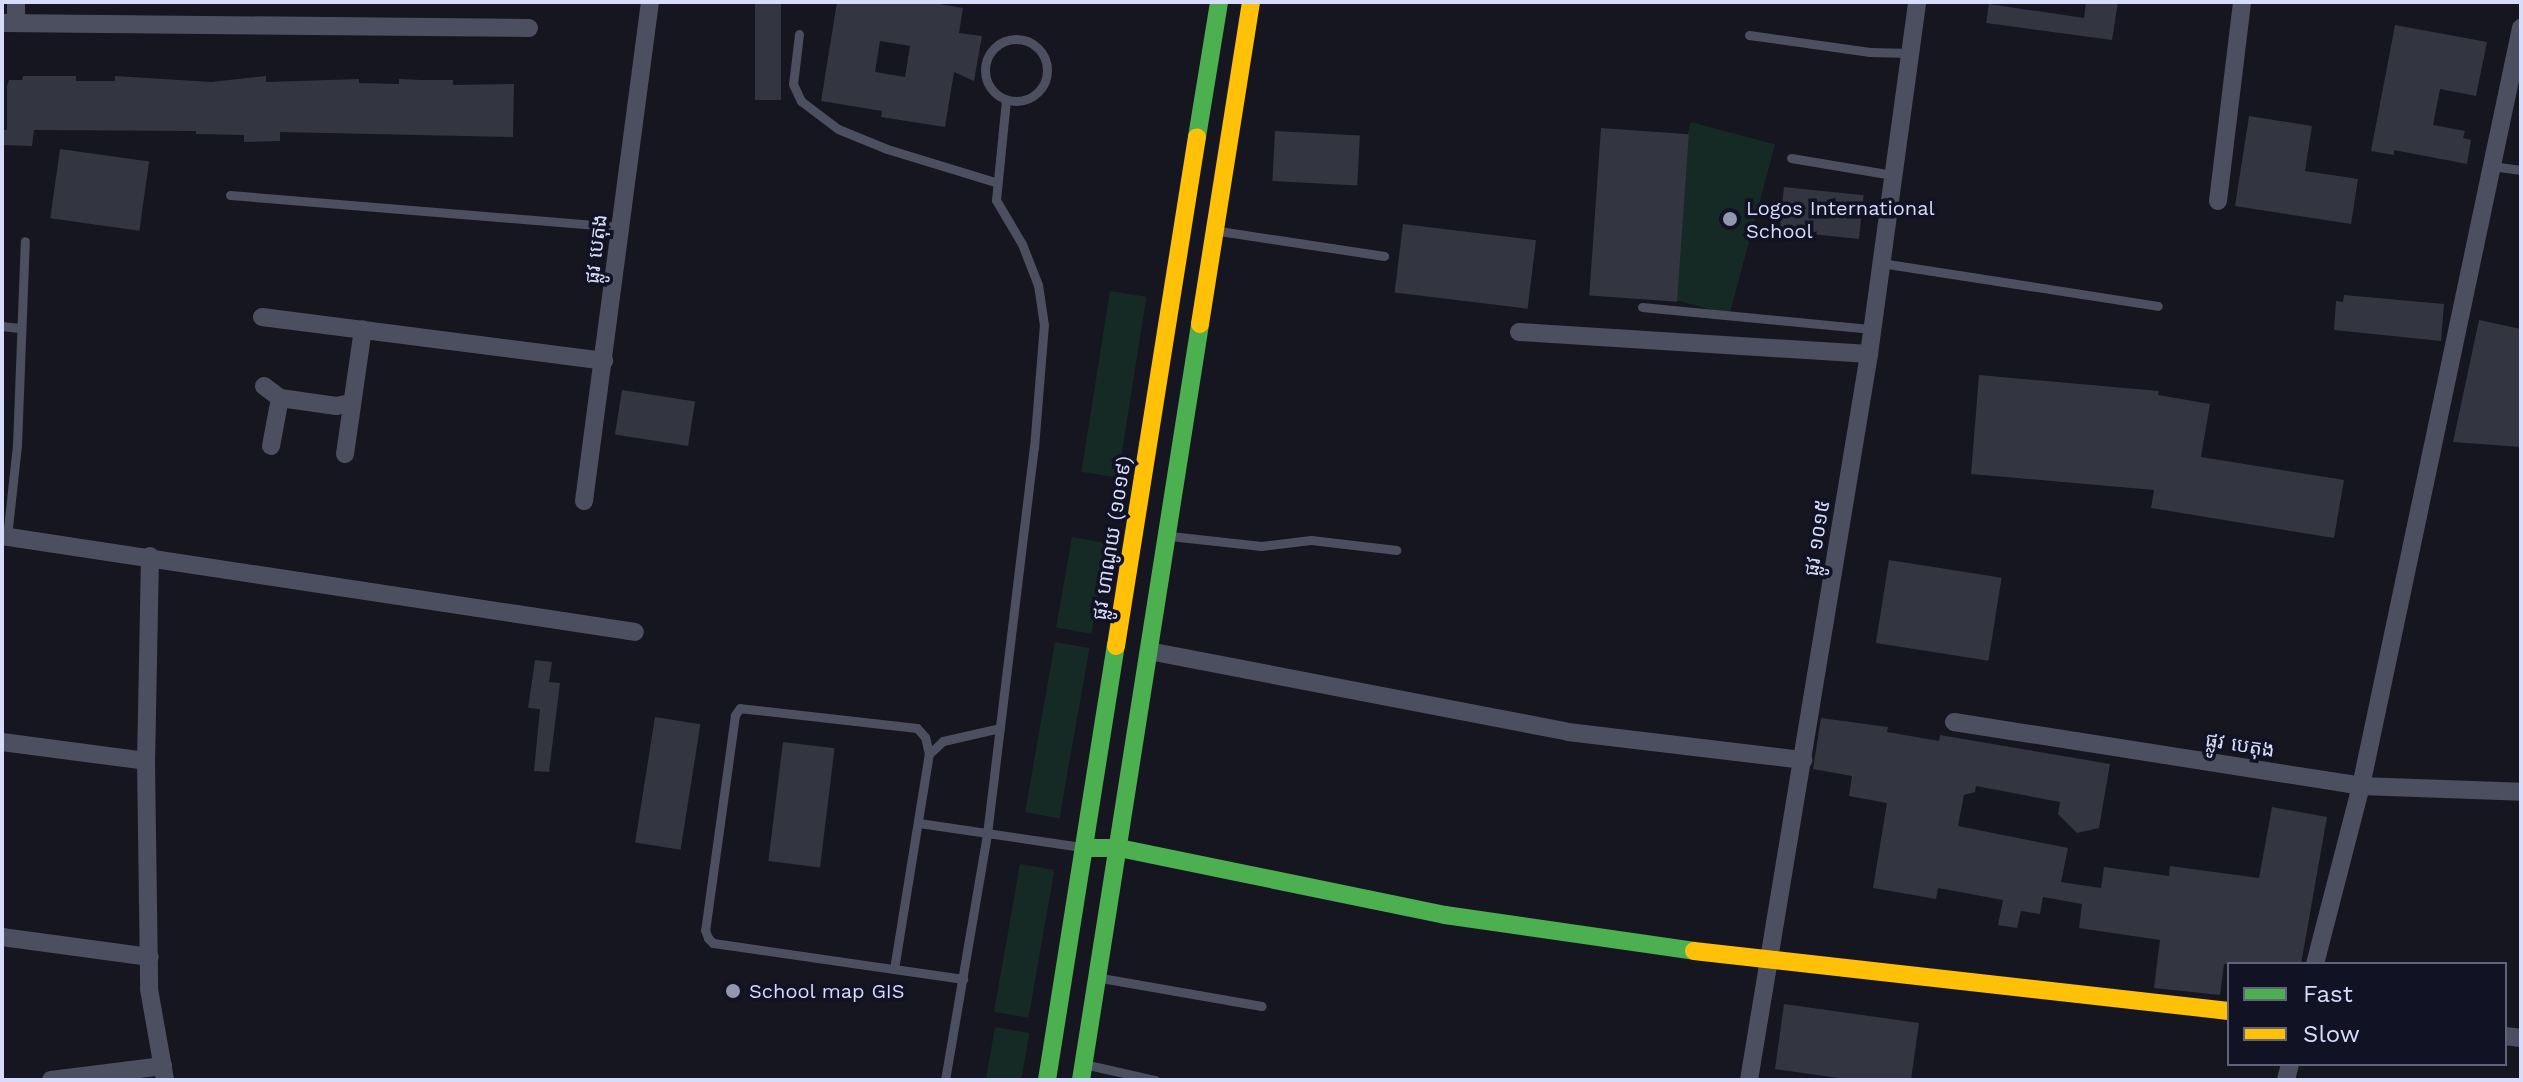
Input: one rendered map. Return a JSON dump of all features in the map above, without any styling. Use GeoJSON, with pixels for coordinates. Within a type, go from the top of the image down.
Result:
{"type":"FeatureCollection","features":[{"type":"Feature","properties":{"kind":"main road","name":"ផ្លូវ ហាណូយ (១០១៩)"},"geometry":{"type":"LineString","coordinates":[[1047,1080],[1219,2]]}},
{"type":"Feature","properties":{"kind":"main road"},"geometry":{"type":"LineString","coordinates":[[1082,1072],[1251,2]]}},
{"type":"Feature","properties":{"kind":"main road"},"geometry":{"type":"LineString","coordinates":[[1085,848],[1119,848],[1445,915],[1769,962],[2227,1011]]}},
{"type":"Feature","properties":{"kind":"street"},"geometry":{"type":"LineString","coordinates":[[16,2],[9,23],[529,28]]}},
{"type":"Feature","properties":{"kind":"street","name":"ផ្លូវ បេតុង"},"geometry":{"type":"LineString","coordinates":[[584,501],[650,2]]}},
{"type":"Feature","properties":{"kind":"street","name":"ផ្លូវ ១០១៥"},"geometry":{"type":"LineString","coordinates":[[1749,1080],[1869,354],[1917,2]]}},
{"type":"Feature","properties":{"kind":"street"},"geometry":{"type":"LineString","coordinates":[[2218,201],[2242,2]]}},
{"type":"Feature","properties":{"kind":"street"},"geometry":{"type":"LineString","coordinates":[[2316,962],[2361,786],[2521,28]]}},
{"type":"Feature","properties":{"kind":"street"},"geometry":{"type":"LineString","coordinates":[[262,317],[604,361]]}},
{"type":"Feature","properties":{"kind":"street"},"geometry":{"type":"LineString","coordinates":[[345,454],[363,329]]}},
{"type":"Feature","properties":{"kind":"street"},"geometry":{"type":"LineString","coordinates":[[1519,332],[1869,354]]}},
{"type":"Feature","properties":{"kind":"street"},"geometry":{"type":"LineString","coordinates":[[264,386],[280,398],[336,406],[352,403]]}},
{"type":"Feature","properties":{"kind":"street"},"geometry":{"type":"LineString","coordinates":[[271,446],[280,398]]}},
{"type":"Feature","properties":{"kind":"street"},"geometry":{"type":"LineString","coordinates":[[4,536],[635,632]]}},
{"type":"Feature","properties":{"kind":"street"},"geometry":{"type":"LineString","coordinates":[[51,1080],[164,1073],[149,989],[146,761],[150,556]]}},
{"type":"Feature","properties":{"kind":"street"},"geometry":{"type":"LineString","coordinates":[[1149,651],[1568,732],[1803,760]]}},
{"type":"Feature","properties":{"kind":"street","name":"ផ្លូវ បេតុង"},"geometry":{"type":"LineString","coordinates":[[1954,722],[2361,786],[2521,792]]}},
{"type":"Feature","properties":{"kind":"street"},"geometry":{"type":"LineString","coordinates":[[2,742],[146,761]]}},
{"type":"Feature","properties":{"kind":"street"},"geometry":{"type":"LineString","coordinates":[[2,937],[150,957]]}},
{"type":"Feature","properties":{"kind":"lane"},"geometry":{"type":"LineString","coordinates":[[799,34],[793,84],[801,101],[838,129],[887,149],[995,182]]}},
{"type":"Feature","properties":{"kind":"lane"},"geometry":{"type":"LineString","coordinates":[[1749,35],[1870,52],[1910,53]]}},
{"type":"Feature","properties":{"kind":"lane"},"geometry":{"type":"LineString","coordinates":[[1007,40],[1028,41],[1043,55],[1047,65],[1043,85],[1027,99],[1006,100],[997,95],[986,79],[986,60],[991,51],[1007,40]]}},
{"type":"Feature","properties":{"kind":"lane"},"geometry":{"type":"LineString","coordinates":[[945,1080],[987,834],[1034,448],[1044,325],[1038,285],[1022,244],[996,200],[995,182],[1006,100]]}},
{"type":"Feature","properties":{"kind":"lane"},"geometry":{"type":"LineString","coordinates":[[1791,158],[1893,175]]}},
{"type":"Feature","properties":{"kind":"lane"},"geometry":{"type":"LineString","coordinates":[[2492,166],[2521,170]]}},
{"type":"Feature","properties":{"kind":"lane"},"geometry":{"type":"LineString","coordinates":[[230,195],[621,227]]}},
{"type":"Feature","properties":{"kind":"lane"},"geometry":{"type":"LineString","coordinates":[[1215,230],[1384,256]]}},
{"type":"Feature","properties":{"kind":"lane"},"geometry":{"type":"LineString","coordinates":[[4,536],[17,445],[19,328],[25,241]]}},
{"type":"Feature","properties":{"kind":"lane"},"geometry":{"type":"LineString","coordinates":[[1881,263],[2158,306]]}},
{"type":"Feature","properties":{"kind":"lane"},"geometry":{"type":"LineString","coordinates":[[1642,307],[1872,329]]}},
{"type":"Feature","properties":{"kind":"lane"},"geometry":{"type":"LineString","coordinates":[[2,326],[19,328]]}},
{"type":"Feature","properties":{"kind":"lane"},"geometry":{"type":"LineString","coordinates":[[1167,535],[1261,546],[1311,540],[1396,550]]}},
{"type":"Feature","properties":{"kind":"lane"},"geometry":{"type":"LineString","coordinates":[[894,969],[929,754],[925,737],[917,728],[750,706],[740,708],[735,715],[705,930],[708,938],[713,943],[963,979]]}},
{"type":"Feature","properties":{"kind":"lane"},"geometry":{"type":"LineString","coordinates":[[929,754],[943,741],[1000,728]]}},
{"type":"Feature","properties":{"kind":"lane"},"geometry":{"type":"LineString","coordinates":[[919,823],[1085,848]]}},
{"type":"Feature","properties":{"kind":"lane"},"geometry":{"type":"LineString","coordinates":[[1097,977],[1262,1006]]}},
{"type":"Feature","properties":{"kind":"lane"},"geometry":{"type":"LineString","coordinates":[[1082,1072],[1155,1080]]}},
{"type":"Feature","properties":{"kind":"green space"},"geometry":{"type":"Polygon","coordinates":[[[1691,122],[1775,145],[1729,315],[1645,292],[1691,122]]]}},
{"type":"Feature","properties":{"kind":"green space"},"geometry":{"type":"Polygon","coordinates":[[[1110,291],[1147,297],[1118,478],[1081,472],[1110,291]]]}},
{"type":"Feature","properties":{"kind":"green space"},"geometry":{"type":"Polygon","coordinates":[[[1072,537],[1107,543],[1091,634],[1056,628],[1072,537]]]}},
{"type":"Feature","properties":{"kind":"green space"},"geometry":{"type":"Polygon","coordinates":[[[1055,642],[1089,648],[1059,818],[1025,812],[1055,642]]]}},
{"type":"Feature","properties":{"kind":"green space"},"geometry":{"type":"Polygon","coordinates":[[[1020,864],[1054,870],[1028,1018],[994,1012],[1020,864]]]}},
{"type":"Feature","properties":{"kind":"green space"},"geometry":{"type":"Polygon","coordinates":[[[995,1027],[1029,1033],[1021,1080],[986,1080],[995,1027]]]}},
{"type":"Feature","properties":{"kind":"building"},"geometry":{"type":"Polygon","coordinates":[[[755,2],[781,2],[781,100],[755,100],[755,2]]]}},
{"type":"Feature","properties":{"kind":"building"},"geometry":{"type":"Polygon","coordinates":[[[837,2],[928,2],[963,8],[959,33],[982,36],[974,81],[954,72],[945,127],[881,117],[882,111],[821,101],[837,2]],[[880,41],[875,72],[905,77],[910,46],[880,41]]]}},
{"type":"Feature","properties":{"kind":"building"},"geometry":{"type":"Polygon","coordinates":[[[2086,2],[2118,2],[2112,40],[1986,23],[1989,4],[2084,18],[2086,2]]]}},
{"type":"Feature","properties":{"kind":"building"},"geometry":{"type":"Polygon","coordinates":[[[2395,25],[2487,42],[2476,96],[2440,89],[2433,125],[2465,131],[2463,138],[2471,140],[2467,164],[2394,150],[2394,155],[2371,151],[2395,25]]]}},
{"type":"Feature","properties":{"kind":"building"},"geometry":{"type":"Polygon","coordinates":[[[23,76],[76,76],[76,81],[115,81],[115,76],[211,82],[266,76],[266,82],[359,79],[359,83],[399,84],[399,79],[453,80],[453,85],[514,84],[513,137],[280,132],[280,141],[244,142],[244,135],[196,134],[196,131],[34,130],[32,146],[2,145],[3,130],[7,130],[7,86],[9,80],[22,80],[23,76]]]}},
{"type":"Feature","properties":{"kind":"building"},"geometry":{"type":"Polygon","coordinates":[[[2249,116],[2312,126],[2305,171],[2358,179],[2351,224],[2235,206],[2249,116]]]}},
{"type":"Feature","properties":{"kind":"building"},"geometry":{"type":"Polygon","coordinates":[[[1601,128],[1689,134],[1677,302],[1589,296],[1601,128]]]}},
{"type":"Feature","properties":{"kind":"building"},"geometry":{"type":"Polygon","coordinates":[[[1275,131],[1360,135],[1357,185],[1272,181],[1275,131]]]}},
{"type":"Feature","properties":{"kind":"building"},"geometry":{"type":"Polygon","coordinates":[[[60,149],[149,162],[139,231],[50,218],[60,149]]]}},
{"type":"Feature","properties":{"kind":"building"},"geometry":{"type":"Polygon","coordinates":[[[1784,187],[1864,195],[1859,239],[1779,231],[1784,187]]]}},
{"type":"Feature","properties":{"kind":"building"},"geometry":{"type":"Polygon","coordinates":[[[1403,224],[1536,240],[1528,309],[1395,292],[1403,224]]]}},
{"type":"Feature","properties":{"kind":"building"},"geometry":{"type":"Polygon","coordinates":[[[2344,295],[2444,304],[2441,341],[2334,330],[2336,301],[2343,302],[2344,295]]]}},
{"type":"Feature","properties":{"kind":"building"},"geometry":{"type":"Polygon","coordinates":[[[2479,320],[2521,329],[2521,447],[2453,442],[2479,320]]]}},
{"type":"Feature","properties":{"kind":"building"},"geometry":{"type":"Polygon","coordinates":[[[1979,375],[2159,391],[2158,395],[2210,404],[2201,457],[2344,480],[2334,538],[2151,508],[2154,490],[1971,474],[1979,375]]]}},
{"type":"Feature","properties":{"kind":"building"},"geometry":{"type":"Polygon","coordinates":[[[622,390],[695,402],[688,446],[615,434],[622,390]]]}},
{"type":"Feature","properties":{"kind":"building"},"geometry":{"type":"Polygon","coordinates":[[[1889,560],[2002,578],[1988,661],[1876,643],[1889,560]]]}},
{"type":"Feature","properties":{"kind":"building"},"geometry":{"type":"Polygon","coordinates":[[[535,660],[552,662],[549,682],[560,683],[549,772],[534,771],[540,709],[528,708],[535,660]]]}},
{"type":"Feature","properties":{"kind":"building"},"geometry":{"type":"Polygon","coordinates":[[[655,717],[700,724],[681,850],[635,842],[655,717]]]}},
{"type":"Feature","properties":{"kind":"building"},"geometry":{"type":"Polygon","coordinates":[[[1821,718],[1888,727],[1887,732],[1939,741],[1940,735],[2110,764],[2099,828],[2077,833],[2058,814],[2060,802],[1976,786],[1975,792],[1964,795],[1958,826],[2068,848],[2061,882],[2101,888],[2104,867],[2169,876],[2170,866],[2259,878],[2272,807],[2327,817],[2301,962],[2227,962],[2224,964],[2220,995],[2154,988],[2160,940],[2079,928],[2082,904],[2043,897],[2040,914],[2021,911],[2017,928],[1998,925],[2003,900],[1938,888],[1936,899],[1873,888],[1887,803],[1849,796],[1852,776],[1813,769],[1821,718]]]}},
{"type":"Feature","properties":{"kind":"building"},"geometry":{"type":"Polygon","coordinates":[[[783,742],[835,748],[820,867],[768,861],[783,742]]]}},
{"type":"Feature","properties":{"kind":"building"},"geometry":{"type":"Polygon","coordinates":[[[1784,1004],[1919,1023],[1911,1080],[1853,1080],[1775,1069],[1784,1004]]]}},
{"type":"Feature","properties":{"kind":"traffic: fast"},"geometry":{"type":"LineString","coordinates":[[1197,137],[1219,2]]}},
{"type":"Feature","properties":{"kind":"traffic: fast"},"geometry":{"type":"LineString","coordinates":[[1081,1080],[1200,324]]}},
{"type":"Feature","properties":{"kind":"traffic: fast"},"geometry":{"type":"LineString","coordinates":[[1047,1080],[1116,646]]}},
{"type":"Feature","properties":{"kind":"traffic: fast"},"geometry":{"type":"LineString","coordinates":[[1085,848],[1119,848],[1445,915],[1694,951]]}},
{"type":"Feature","properties":{"kind":"traffic: slow"},"geometry":{"type":"LineString","coordinates":[[1200,324],[1251,2]]}},
{"type":"Feature","properties":{"kind":"traffic: slow"},"geometry":{"type":"LineString","coordinates":[[1116,646],[1197,137]]}},
{"type":"Feature","properties":{"kind":"traffic: slow"},"geometry":{"type":"LineString","coordinates":[[1694,951],[2227,1011]]}},
{"type":"Feature","properties":{"kind":"place","name":"Logos International School"},"geometry":{"type":"Point","coordinates":[1730,219]}},
{"type":"Feature","properties":{"kind":"place","name":"School map GIS"},"geometry":{"type":"Point","coordinates":[733,991]}}]}
